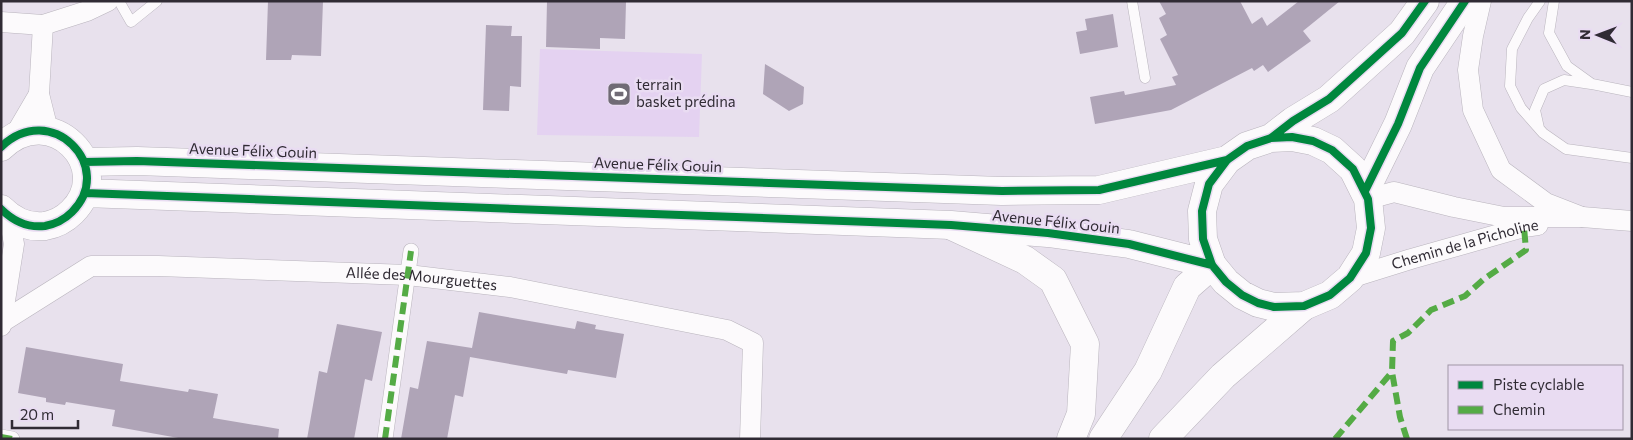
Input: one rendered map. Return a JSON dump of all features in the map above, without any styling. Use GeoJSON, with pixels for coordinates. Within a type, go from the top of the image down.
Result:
{"type":"FeatureCollection","features":[{"type":"Feature","properties":{"kind":"main road","name":"Avenue Félix Gouin"},"geometry":{"type":"LineString","coordinates":[[1367,195],[1371,228],[1366,253],[1350,278],[1330,295],[1304,306],[1274,307],[1258,303],[1242,295],[1226,282],[1212,265],[1202,239],[1202,211],[1209,184],[1227,160],[1247,146],[1271,138],[1293,121],[1329,99],[1402,33],[1425,1]]}},
{"type":"Feature","properties":{"kind":"main road"},"geometry":{"type":"LineString","coordinates":[[1367,195],[1420,68],[1465,1]]}},
{"type":"Feature","properties":{"kind":"main road"},"geometry":{"type":"LineString","coordinates":[[5,213],[23,224],[38,227],[53,225],[67,218],[78,206],[85,193],[87,177],[84,162],[76,147],[63,136],[48,130],[31,130],[8,141]]}},
{"type":"Feature","properties":{"kind":"main road"},"geometry":{"type":"LineString","coordinates":[[1271,138],[1292,137],[1313,141],[1332,150],[1353,169],[1367,195]]}},
{"type":"Feature","properties":{"kind":"main road","name":"Avenue Félix Gouin"},"geometry":{"type":"LineString","coordinates":[[84,162],[147,162],[1011,191],[1099,190],[1227,160]]}},
{"type":"Feature","properties":{"kind":"main road","name":"Avenue Félix Gouin"},"geometry":{"type":"LineString","coordinates":[[85,193],[951,225],[1048,233],[1129,244],[1212,265]]}},
{"type":"Feature","properties":{"kind":"main road"},"geometry":{"type":"LineString","coordinates":[[951,225],[1025,260],[1053,280],[1085,344],[1081,414],[1072,439]]}},
{"type":"Feature","properties":{"kind":"main road"},"geometry":{"type":"LineString","coordinates":[[1103,439],[1148,371],[1187,287],[1212,265]]}},
{"type":"Feature","properties":{"kind":"main road"},"geometry":{"type":"LineString","coordinates":[[1163,439],[1223,376],[1304,306]]}},
{"type":"Feature","properties":{"kind":"street"},"geometry":{"type":"LineString","coordinates":[[1,22],[43,25],[88,10],[108,1]]}},
{"type":"Feature","properties":{"kind":"street","name":"Chemin de la Picholine"},"geometry":{"type":"LineString","coordinates":[[1481,1],[1468,70],[1473,110],[1501,170],[1546,202],[1582,217]]}},
{"type":"Feature","properties":{"kind":"street"},"geometry":{"type":"LineString","coordinates":[[43,25],[39,94],[48,130]]}},
{"type":"Feature","properties":{"kind":"street"},"geometry":{"type":"LineString","coordinates":[[8,141],[39,94]]}},
{"type":"Feature","properties":{"kind":"street","name":"Chemin de la Picholine"},"geometry":{"type":"LineString","coordinates":[[1367,195],[1394,192],[1504,217],[1582,217],[1632,221]]}},
{"type":"Feature","properties":{"kind":"street"},"geometry":{"type":"LineString","coordinates":[[2,324],[3,300],[14,244],[5,213]]}},
{"type":"Feature","properties":{"kind":"street","name":"Chemin de la Picholine"},"geometry":{"type":"LineString","coordinates":[[1350,278],[1524,227],[1582,217]]}},
{"type":"Feature","properties":{"kind":"street"},"geometry":{"type":"LineString","coordinates":[[14,244],[38,227]]}},
{"type":"Feature","properties":{"kind":"street"},"geometry":{"type":"LineString","coordinates":[[385,439],[411,251]]}},
{"type":"Feature","properties":{"kind":"street","name":"Allée des Mourguettes"},"geometry":{"type":"LineString","coordinates":[[2,324],[91,266],[158,266],[408,275],[510,287],[727,330],[753,343],[750,439]]}},
{"type":"Feature","properties":{"kind":"street"},"geometry":{"type":"LineString","coordinates":[[1,437],[12,439]]}},
{"type":"Feature","properties":{"kind":"lane"},"geometry":{"type":"LineString","coordinates":[[118,1],[131,22],[157,1]]}},
{"type":"Feature","properties":{"kind":"lane"},"geometry":{"type":"LineString","coordinates":[[1132,1],[1145,78]]}},
{"type":"Feature","properties":{"kind":"lane"},"geometry":{"type":"LineString","coordinates":[[1540,1],[1528,18],[1512,49],[1510,86],[1520,108],[1543,133],[1566,149],[1632,158]]}},
{"type":"Feature","properties":{"kind":"lane"},"geometry":{"type":"LineString","coordinates":[[1554,1],[1549,33],[1567,66],[1592,84]]}},
{"type":"Feature","properties":{"kind":"lane"},"geometry":{"type":"LineString","coordinates":[[1539,129],[1536,110],[1544,89],[1564,80],[1632,92]]}},
{"type":"Feature","properties":{"kind":"shaded area","name":"terrain basket prédina"},"geometry":{"type":"Polygon","coordinates":[[[540,49],[702,54],[699,137],[537,135],[540,49]]]}},
{"type":"Feature","properties":{"kind":"building"},"geometry":{"type":"Polygon","coordinates":[[[268,1],[323,1],[321,56],[292,55],[291,60],[266,60],[268,1]]]}},
{"type":"Feature","properties":{"kind":"building"},"geometry":{"type":"Polygon","coordinates":[[[547,1],[626,2],[625,39],[600,38],[600,49],[546,47],[547,1]]]}},
{"type":"Feature","properties":{"kind":"building"},"geometry":{"type":"Polygon","coordinates":[[[1159,1],[1240,1],[1252,24],[1262,17],[1267,26],[1299,1],[1340,1],[1303,31],[1311,41],[1268,72],[1263,65],[1254,71],[1252,68],[1171,110],[1095,124],[1090,97],[1124,91],[1125,95],[1176,85],[1172,77],[1178,75],[1160,39],[1167,35],[1159,18],[1166,14],[1159,1]]]}},
{"type":"Feature","properties":{"kind":"building"},"geometry":{"type":"Polygon","coordinates":[[[1113,14],[1118,47],[1080,54],[1076,32],[1087,30],[1085,19],[1113,14]]]}},
{"type":"Feature","properties":{"kind":"building"},"geometry":{"type":"Polygon","coordinates":[[[486,25],[512,26],[511,36],[522,36],[521,87],[510,86],[509,111],[483,110],[486,25]]]}},
{"type":"Feature","properties":{"kind":"building"},"geometry":{"type":"Polygon","coordinates":[[[765,64],[804,87],[803,104],[789,111],[763,94],[765,64]]]}},
{"type":"Feature","properties":{"kind":"building"},"geometry":{"type":"Polygon","coordinates":[[[479,312],[575,329],[577,321],[596,325],[595,329],[624,334],[616,378],[568,370],[567,374],[470,357],[463,397],[455,395],[447,439],[401,439],[410,387],[418,389],[427,341],[472,348],[479,312]]]}},
{"type":"Feature","properties":{"kind":"building"},"geometry":{"type":"Polygon","coordinates":[[[337,324],[382,332],[372,381],[365,379],[354,439],[307,439],[319,371],[327,373],[337,324]]]}},
{"type":"Feature","properties":{"kind":"building"},"geometry":{"type":"Polygon","coordinates":[[[26,347],[123,364],[120,381],[188,392],[189,389],[218,394],[213,418],[279,429],[278,439],[184,439],[112,426],[115,410],[66,402],[65,405],[46,402],[46,398],[18,393],[26,347]]]}},
{"type":"Feature","properties":{"kind":"marked path"},"geometry":{"type":"LineString","coordinates":[[1407,439],[1400,417],[1392,372],[1393,341],[1408,333],[1431,310],[1465,296],[1484,279],[1526,250],[1524,227]]}},
{"type":"Feature","properties":{"kind":"marked path"},"geometry":{"type":"LineString","coordinates":[[385,439],[411,251]]}},
{"type":"Feature","properties":{"kind":"marked path"},"geometry":{"type":"LineString","coordinates":[[1335,439],[1392,372]]}},
{"type":"Feature","properties":{"kind":"marked path"},"geometry":{"type":"LineString","coordinates":[[1,437],[12,439]]}},
{"type":"Feature","properties":{"kind":"cycle path"},"geometry":{"type":"LineString","coordinates":[[1271,138],[1292,137],[1313,141],[1332,150],[1353,169],[1368,199],[1371,228],[1366,253],[1350,278],[1330,295],[1304,306],[1274,307],[1258,303],[1242,295],[1226,282],[1212,265],[1203,239],[1202,211],[1209,184],[1227,160],[1247,146],[1271,138],[1293,121],[1329,99],[1402,33],[1425,1]]}},
{"type":"Feature","properties":{"kind":"cycle path"},"geometry":{"type":"LineString","coordinates":[[1365,191],[1398,124],[1420,68],[1465,1]]}},
{"type":"Feature","properties":{"kind":"cycle path"},"geometry":{"type":"LineString","coordinates":[[1,147],[20,134],[40,131],[57,135],[72,145],[82,159],[87,176],[84,194],[72,212],[56,223],[45,226],[27,225],[11,217],[1,209]]}},
{"type":"Feature","properties":{"kind":"cycle path"},"geometry":{"type":"LineString","coordinates":[[84,162],[137,161],[1002,191],[1099,190],[1227,160]]}},
{"type":"Feature","properties":{"kind":"cycle path"},"geometry":{"type":"LineString","coordinates":[[85,193],[951,225],[1048,233],[1129,244],[1212,265]]}},
{"type":"Feature","properties":{"kind":"place","name":"terrain basket prédina"},"geometry":{"type":"Point","coordinates":[619,94]}}]}
